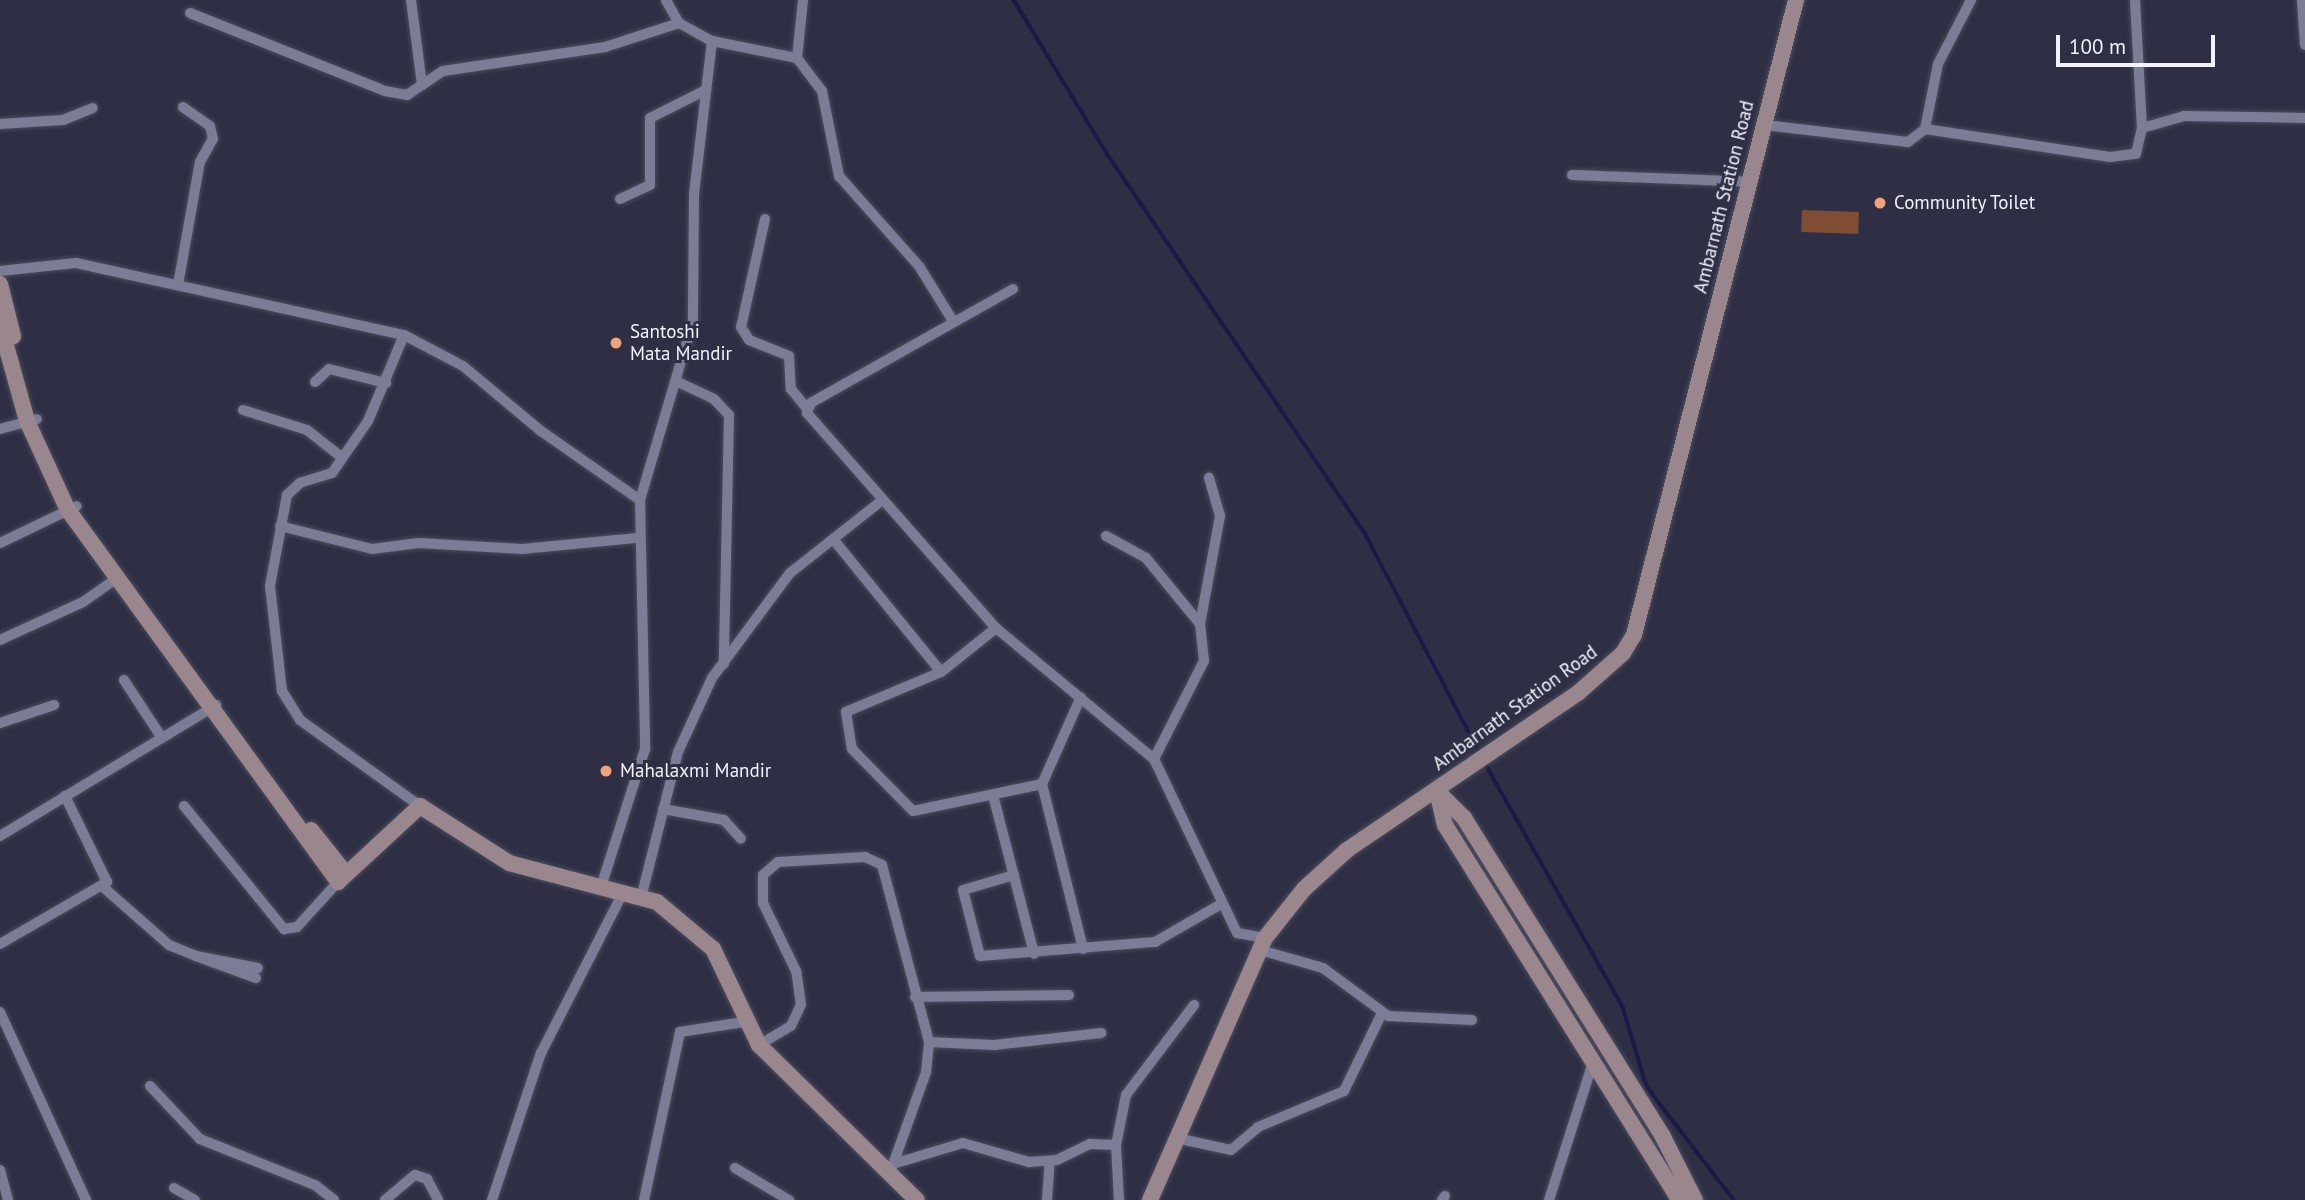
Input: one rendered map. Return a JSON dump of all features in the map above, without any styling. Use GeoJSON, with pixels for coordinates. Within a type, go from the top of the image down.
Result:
{"type":"FeatureCollection","features":[{"type":"Feature","properties":{"kind":"street"},"geometry":{"type":"LineString","coordinates":[[411,0],[422,85]]}},
{"type":"Feature","properties":{"kind":"street"},"geometry":{"type":"LineString","coordinates":[[666,0],[679,23],[712,41],[797,58],[822,91],[839,176],[919,266],[953,321]]}},
{"type":"Feature","properties":{"kind":"street"},"geometry":{"type":"LineString","coordinates":[[797,58],[803,0]]}},
{"type":"Feature","properties":{"kind":"street","name":"Ambarnath Station Road"},"geometry":{"type":"LineString","coordinates":[[1150,1200],[1262,944],[1304,888],[1347,850],[1437,791],[1489,751],[1606,670],[1634,635],[1752,182],[1796,0]]}},
{"type":"Feature","properties":{"kind":"street"},"geometry":{"type":"LineString","coordinates":[[1765,125],[1908,142],[1925,129],[1938,64],[1970,0]]}},
{"type":"Feature","properties":{"kind":"street"},"geometry":{"type":"LineString","coordinates":[[1925,129],[2110,158],[2136,154],[2142,128],[2135,0]]}},
{"type":"Feature","properties":{"kind":"street"},"geometry":{"type":"LineString","coordinates":[[2302,0],[2305,46]]}},
{"type":"Feature","properties":{"kind":"street"},"geometry":{"type":"LineString","coordinates":[[190,13],[386,91],[407,95],[443,71],[605,47],[679,23]]}},
{"type":"Feature","properties":{"kind":"street"},"geometry":{"type":"LineString","coordinates":[[601,887],[645,749],[637,538],[640,500],[693,321],[694,195],[712,41]]}},
{"type":"Feature","properties":{"kind":"street"},"geometry":{"type":"LineString","coordinates":[[620,199],[650,185],[650,118],[706,90]]}},
{"type":"Feature","properties":{"kind":"street"},"geometry":{"type":"LineString","coordinates":[[178,285],[200,162],[213,139],[210,126],[183,107]]}},
{"type":"Feature","properties":{"kind":"street"},"geometry":{"type":"LineString","coordinates":[[0,124],[64,120],[93,108]]}},
{"type":"Feature","properties":{"kind":"street"},"geometry":{"type":"LineString","coordinates":[[2142,128],[2184,116],[2305,118]]}},
{"type":"Feature","properties":{"kind":"street"},"geometry":{"type":"LineString","coordinates":[[1572,175],[1752,182]]}},
{"type":"Feature","properties":{"kind":"street"},"geometry":{"type":"LineString","coordinates":[[765,219],[741,327],[749,340],[789,356],[791,388],[880,502],[996,628],[1154,760],[1220,904],[1237,933],[1323,968],[1382,1013],[1472,1020]]}},
{"type":"Feature","properties":{"kind":"street"},"geometry":{"type":"LineString","coordinates":[[0,271],[76,263],[404,335],[463,366],[541,431],[640,500]]}},
{"type":"Feature","properties":{"kind":"street"},"geometry":{"type":"LineString","coordinates":[[0,284],[3,329],[32,420],[72,508],[118,578],[211,707],[342,878]]}},
{"type":"Feature","properties":{"kind":"street"},"geometry":{"type":"LineString","coordinates":[[807,409],[953,321],[1013,289]]}},
{"type":"Feature","properties":{"kind":"street"},"geometry":{"type":"LineString","coordinates":[[404,335],[386,383],[332,473],[300,483],[287,495],[270,586],[282,691],[300,720],[420,806],[509,863],[657,902],[713,949],[750,1021],[759,1045],[892,1168],[918,1200]]}},
{"type":"Feature","properties":{"kind":"street"},"geometry":{"type":"LineString","coordinates":[[315,382],[329,369],[386,383]]}},
{"type":"Feature","properties":{"kind":"street"},"geometry":{"type":"LineString","coordinates":[[676,381],[714,399],[729,415],[724,664]]}},
{"type":"Feature","properties":{"kind":"street"},"geometry":{"type":"LineString","coordinates":[[243,410],[307,430],[341,456]]}},
{"type":"Feature","properties":{"kind":"street"},"geometry":{"type":"LineString","coordinates":[[0,429],[32,420]]}},
{"type":"Feature","properties":{"kind":"street"},"geometry":{"type":"LineString","coordinates":[[1154,760],[1199,677],[1204,647],[1200,624],[1220,516],[1209,478]]}},
{"type":"Feature","properties":{"kind":"street"},"geometry":{"type":"LineString","coordinates":[[641,898],[663,809],[695,710],[724,664],[790,573],[880,502]]}},
{"type":"Feature","properties":{"kind":"street"},"geometry":{"type":"LineString","coordinates":[[0,543],[72,508]]}},
{"type":"Feature","properties":{"kind":"street"},"geometry":{"type":"LineString","coordinates":[[280,526],[372,549],[418,543],[522,549],[637,538]]}},
{"type":"Feature","properties":{"kind":"street"},"geometry":{"type":"LineString","coordinates":[[1106,536],[1146,558],[1200,624]]}},
{"type":"Feature","properties":{"kind":"street"},"geometry":{"type":"LineString","coordinates":[[833,539],[941,672]]}},
{"type":"Feature","properties":{"kind":"street"},"geometry":{"type":"LineString","coordinates":[[0,640],[118,578]]}},
{"type":"Feature","properties":{"kind":"street"},"geometry":{"type":"LineString","coordinates":[[996,628],[941,672],[851,705],[845,717],[852,749],[913,811],[1042,784]]}},
{"type":"Feature","properties":{"kind":"street"},"geometry":{"type":"LineString","coordinates":[[124,680],[162,737]]}},
{"type":"Feature","properties":{"kind":"street"},"geometry":{"type":"LineString","coordinates":[[1081,697],[1042,784],[1083,949]]}},
{"type":"Feature","properties":{"kind":"street"},"geometry":{"type":"LineString","coordinates":[[0,723],[54,705]]}},
{"type":"Feature","properties":{"kind":"street"},"geometry":{"type":"LineString","coordinates":[[0,836],[211,707]]}},
{"type":"Feature","properties":{"kind":"street"},"geometry":{"type":"LineString","coordinates":[[1437,791],[1444,825],[1594,1058],[1679,1200]]}},
{"type":"Feature","properties":{"kind":"street"},"geometry":{"type":"LineString","coordinates":[[1437,791],[1464,818],[1663,1137],[1695,1200]]}},
{"type":"Feature","properties":{"kind":"street"},"geometry":{"type":"LineString","coordinates":[[993,795],[1034,954]]}},
{"type":"Feature","properties":{"kind":"street"},"geometry":{"type":"LineString","coordinates":[[65,796],[105,874],[103,887]]}},
{"type":"Feature","properties":{"kind":"street"},"geometry":{"type":"LineString","coordinates":[[184,806],[284,929],[297,927],[342,878],[420,806]]}},
{"type":"Feature","properties":{"kind":"street"},"geometry":{"type":"LineString","coordinates":[[663,809],[724,820],[741,839]]}},
{"type":"Feature","properties":{"kind":"street"},"geometry":{"type":"LineString","coordinates":[[759,1045],[791,1026],[801,1005],[796,971],[763,903],[763,876],[778,862],[878,860],[929,1042],[926,1072],[892,1168]]}},
{"type":"Feature","properties":{"kind":"street"},"geometry":{"type":"LineString","coordinates":[[1014,875],[963,890],[978,954],[1034,954],[1155,942],[1220,904]]}},
{"type":"Feature","properties":{"kind":"street"},"geometry":{"type":"LineString","coordinates":[[0,944],[103,887]]}},
{"type":"Feature","properties":{"kind":"street"},"geometry":{"type":"LineString","coordinates":[[103,887],[169,945],[196,956],[257,973]]}},
{"type":"Feature","properties":{"kind":"street"},"geometry":{"type":"LineString","coordinates":[[492,1200],[541,1053],[623,893]]}},
{"type":"Feature","properties":{"kind":"street"},"geometry":{"type":"LineString","coordinates":[[915,997],[1069,995]]}},
{"type":"Feature","properties":{"kind":"street"},"geometry":{"type":"LineString","coordinates":[[1119,1200],[1116,1145],[1126,1095],[1194,1005]]}},
{"type":"Feature","properties":{"kind":"street"},"geometry":{"type":"LineString","coordinates":[[0,1012],[4,1027],[86,1200]]}},
{"type":"Feature","properties":{"kind":"street"},"geometry":{"type":"LineString","coordinates":[[1176,1139],[1231,1150],[1258,1127],[1344,1091],[1382,1013]]}},
{"type":"Feature","properties":{"kind":"street"},"geometry":{"type":"LineString","coordinates":[[644,1200],[680,1032],[750,1021]]}},
{"type":"Feature","properties":{"kind":"street"},"geometry":{"type":"LineString","coordinates":[[929,1042],[994,1045],[1101,1032]]}},
{"type":"Feature","properties":{"kind":"street"},"geometry":{"type":"LineString","coordinates":[[1549,1200],[1594,1058]]}},
{"type":"Feature","properties":{"kind":"street"},"geometry":{"type":"LineString","coordinates":[[150,1087],[200,1139],[315,1185],[334,1200]]}},
{"type":"Feature","properties":{"kind":"street"},"geometry":{"type":"LineString","coordinates":[[892,1168],[963,1143],[1050,1161],[1090,1144],[1116,1145]]}},
{"type":"Feature","properties":{"kind":"street"},"geometry":{"type":"LineString","coordinates":[[1047,1200],[1050,1161]]}},
{"type":"Feature","properties":{"kind":"street"},"geometry":{"type":"LineString","coordinates":[[735,1168],[789,1200]]}},
{"type":"Feature","properties":{"kind":"street"},"geometry":{"type":"LineString","coordinates":[[0,1170],[8,1200]]}},
{"type":"Feature","properties":{"kind":"street"},"geometry":{"type":"LineString","coordinates":[[385,1200],[415,1175],[427,1179],[438,1200]]}},
{"type":"Feature","properties":{"kind":"street"},"geometry":{"type":"LineString","coordinates":[[761,1182],[769,1200]]}},
{"type":"Feature","properties":{"kind":"street"},"geometry":{"type":"LineString","coordinates":[[174,1188],[195,1200]]}},
{"type":"Feature","properties":{"kind":"shaded area"},"geometry":{"type":"Polygon","coordinates":[[[1802,210],[1859,212],[1858,234],[1801,232],[1802,210]]]}},
{"type":"Feature","properties":{"kind":"waterway"},"geometry":{"type":"LineString","coordinates":[[1014,0],[1108,155],[1366,535],[1480,753]]}},
{"type":"Feature","properties":{"kind":"waterway"},"geometry":{"type":"LineString","coordinates":[[1485,763],[1623,1007],[1647,1087],[1734,1200]]}},
{"type":"Feature","properties":{"kind":"place","name":"Community Toilet"},"geometry":{"type":"Point","coordinates":[1880,203]}},
{"type":"Feature","properties":{"kind":"place","name":"Santoshi Mata Mandir"},"geometry":{"type":"Point","coordinates":[616,343]}},
{"type":"Feature","properties":{"kind":"place","name":"Mahalaxmi Mandir"},"geometry":{"type":"Point","coordinates":[606,771]}}]}
